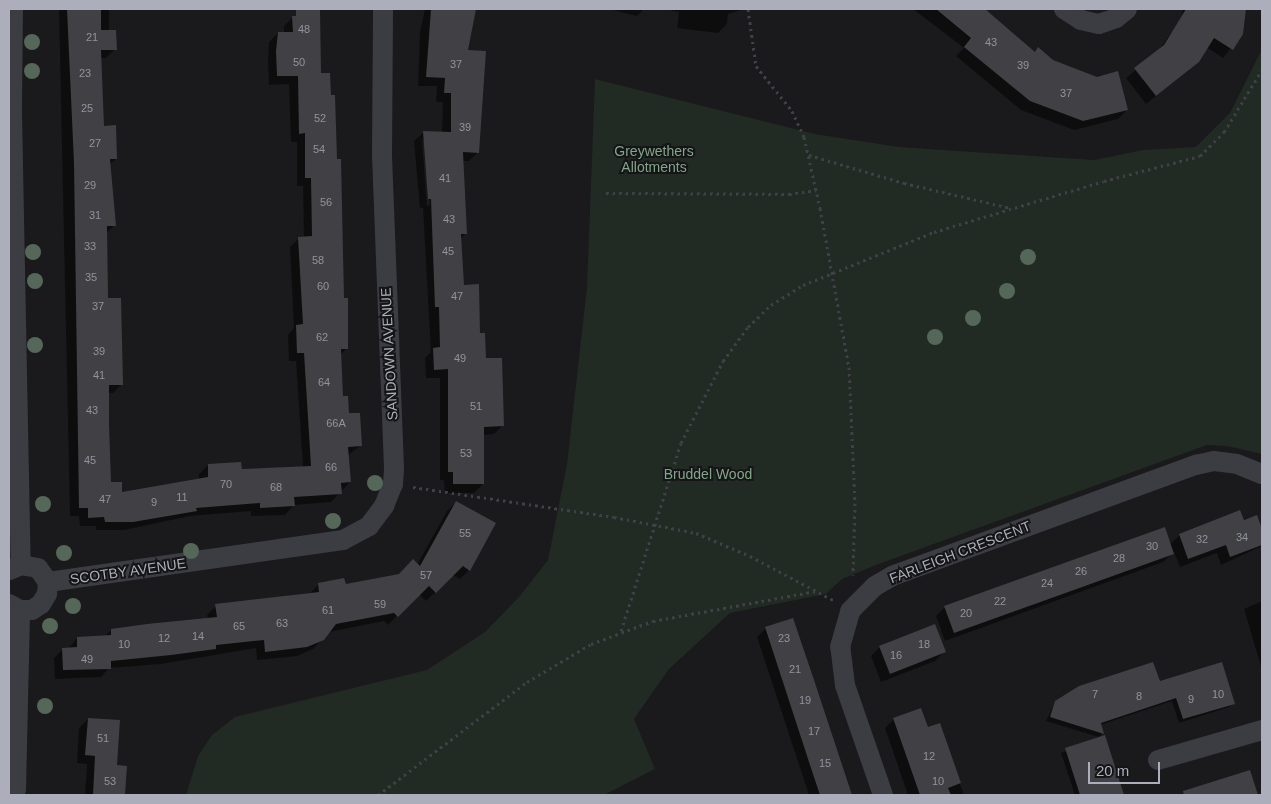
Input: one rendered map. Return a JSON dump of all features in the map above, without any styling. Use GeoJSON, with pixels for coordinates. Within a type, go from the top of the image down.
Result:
{"type":"FeatureCollection","features":[{"type":"Feature","properties":{"kind":"street"},"geometry":{"type":"LineString","coordinates":[[13,9],[10,113],[15,568],[38,568],[48,582],[47,594],[41,604],[32,610],[15,607],[16,790]]}},
{"type":"Feature","properties":{"kind":"street","name":"SANDOWN AVENUE"},"geometry":{"type":"LineString","coordinates":[[208,560],[343,540],[358,534],[369,526],[384,506],[393,484],[382,156],[383,9]]}},
{"type":"Feature","properties":{"kind":"street"},"geometry":{"type":"LineString","coordinates":[[1064,9],[1081,20],[1099,24],[1116,18],[1127,9]]}},
{"type":"Feature","properties":{"kind":"street","name":"FARLEIGH CRESCENT"},"geometry":{"type":"LineString","coordinates":[[883,795],[841,664],[842,630],[850,611],[875,586],[892,576],[1196,465],[1214,461],[1237,464],[1262,474]]}},
{"type":"Feature","properties":{"kind":"street","name":"SCOTBY AVENUE"},"geometry":{"type":"LineString","coordinates":[[48,582],[208,560]]}},
{"type":"Feature","properties":{"kind":"street"},"geometry":{"type":"LineString","coordinates":[[1158,760],[1262,730]]}},
{"type":"Feature","properties":{"kind":"path"},"geometry":{"type":"LineString","coordinates":[[748,9],[756,66],[792,111],[808,155],[849,368],[855,503],[850,611]]}},
{"type":"Feature","properties":{"kind":"path"},"geometry":{"type":"LineString","coordinates":[[621,631],[681,442],[723,361],[748,327],[771,305],[803,285],[934,232],[1200,156],[1224,132],[1262,70]]}},
{"type":"Feature","properties":{"kind":"path"},"geometry":{"type":"LineString","coordinates":[[808,155],[904,183],[1013,208]]}},
{"type":"Feature","properties":{"kind":"path"},"geometry":{"type":"LineString","coordinates":[[606,193],[789,194],[816,190]]}},
{"type":"Feature","properties":{"kind":"path"},"geometry":{"type":"LineString","coordinates":[[378,795],[557,662],[621,631],[688,613],[817,591],[750,556],[705,536],[655,524],[393,484]]}},
{"type":"Feature","properties":{"kind":"green space"},"geometry":{"type":"Polygon","coordinates":[[[1262,49],[1262,454],[1227,446],[1207,445],[876,565],[842,579],[826,594],[730,613],[669,669],[634,719],[655,769],[604,795],[186,795],[198,756],[212,735],[235,717],[427,670],[485,632],[519,597],[548,560],[567,464],[587,287],[595,79],[815,134],[899,147],[1094,160],[1143,150],[1196,147],[1230,113],[1262,49]]]}},
{"type":"Feature","properties":{"kind":"building"},"geometry":{"type":"Polygon","coordinates":[[[67,9],[101,9],[101,30],[116,30],[117,50],[101,50],[104,126],[116,125],[117,159],[110,159],[116,226],[107,226],[108,298],[121,298],[123,385],[109,385],[109,424],[111,482],[122,482],[122,492],[208,477],[208,464],[241,462],[242,469],[311,466],[304,353],[297,353],[296,325],[303,324],[298,237],[312,236],[311,178],[305,178],[305,133],[299,134],[298,76],[277,76],[276,51],[278,32],[293,32],[292,16],[296,16],[296,9],[320,9],[321,73],[330,73],[331,95],[335,95],[337,159],[341,159],[344,298],[348,298],[348,349],[341,349],[343,396],[348,396],[349,413],[360,413],[362,446],[348,447],[351,482],[341,483],[342,494],[294,497],[295,506],[260,508],[260,503],[196,508],[197,511],[133,522],[105,522],[104,517],[88,518],[88,508],[79,508],[74,163],[67,9]]]}},
{"type":"Feature","properties":{"kind":"building"},"geometry":{"type":"Polygon","coordinates":[[[431,9],[476,9],[468,50],[486,51],[479,153],[463,152],[467,234],[461,234],[464,285],[479,284],[480,333],[485,333],[486,358],[502,358],[504,426],[484,427],[484,484],[453,484],[453,472],[448,472],[448,369],[434,370],[433,348],[440,347],[439,307],[435,307],[431,199],[428,199],[423,131],[451,132],[451,93],[444,93],[445,78],[426,77],[431,9]]]}},
{"type":"Feature","properties":{"kind":"building"},"geometry":{"type":"Polygon","coordinates":[[[936,9],[985,9],[1035,52],[1038,47],[1053,60],[1097,77],[1118,71],[1128,110],[1083,121],[1030,101],[964,47],[971,38],[936,9]]]}},
{"type":"Feature","properties":{"kind":"building"},"geometry":{"type":"Polygon","coordinates":[[[1186,9],[1246,9],[1243,34],[1233,50],[1214,38],[1199,62],[1156,96],[1134,68],[1164,45],[1186,9]]]}},
{"type":"Feature","properties":{"kind":"building"},"geometry":{"type":"Polygon","coordinates":[[[456,501],[496,523],[470,571],[463,566],[436,593],[429,586],[398,617],[394,613],[336,624],[324,640],[307,647],[265,652],[264,640],[216,645],[216,649],[111,661],[111,669],[63,670],[62,648],[77,647],[77,637],[111,635],[111,629],[217,617],[215,604],[319,592],[318,583],[344,578],[346,584],[399,574],[413,559],[420,566],[456,501]]]}},
{"type":"Feature","properties":{"kind":"building"},"geometry":{"type":"Polygon","coordinates":[[[1240,510],[1244,520],[1257,515],[1262,529],[1262,545],[1230,557],[1226,545],[1188,559],[1179,534],[1240,510]]]}},
{"type":"Feature","properties":{"kind":"building"},"geometry":{"type":"Polygon","coordinates":[[[1165,527],[1174,554],[954,633],[944,606],[1165,527]]]}},
{"type":"Feature","properties":{"kind":"building"},"geometry":{"type":"Polygon","coordinates":[[[793,618],[852,795],[820,795],[765,627],[793,618]]]}},
{"type":"Feature","properties":{"kind":"building"},"geometry":{"type":"Polygon","coordinates":[[[935,624],[946,652],[890,674],[879,646],[935,624]]]}},
{"type":"Feature","properties":{"kind":"building"},"geometry":{"type":"Polygon","coordinates":[[[1153,662],[1160,681],[1222,662],[1235,704],[1183,719],[1176,698],[1101,723],[1104,734],[1050,717],[1055,701],[1079,686],[1153,662]]]}},
{"type":"Feature","properties":{"kind":"building"},"geometry":{"type":"Polygon","coordinates":[[[921,708],[928,727],[940,723],[961,783],[948,788],[951,795],[920,795],[893,718],[921,708]]]}},
{"type":"Feature","properties":{"kind":"building"},"geometry":{"type":"Polygon","coordinates":[[[88,718],[120,720],[117,765],[127,766],[125,795],[93,795],[95,756],[85,755],[88,718]]]}},
{"type":"Feature","properties":{"kind":"building"},"geometry":{"type":"Polygon","coordinates":[[[1105,735],[1124,795],[1080,795],[1065,748],[1105,735]]]}},
{"type":"Feature","properties":{"kind":"building"},"geometry":{"type":"Polygon","coordinates":[[[1250,770],[1258,795],[1184,795],[1183,791],[1250,770]]]}},
{"type":"Feature","properties":{"kind":"park label","name":"Greywethers Allotments"},"geometry":{"type":"Point","coordinates":[654,160]}},
{"type":"Feature","properties":{"kind":"park label","name":"Bruddel Wood"},"geometry":{"type":"Point","coordinates":[708,474]}}]}
